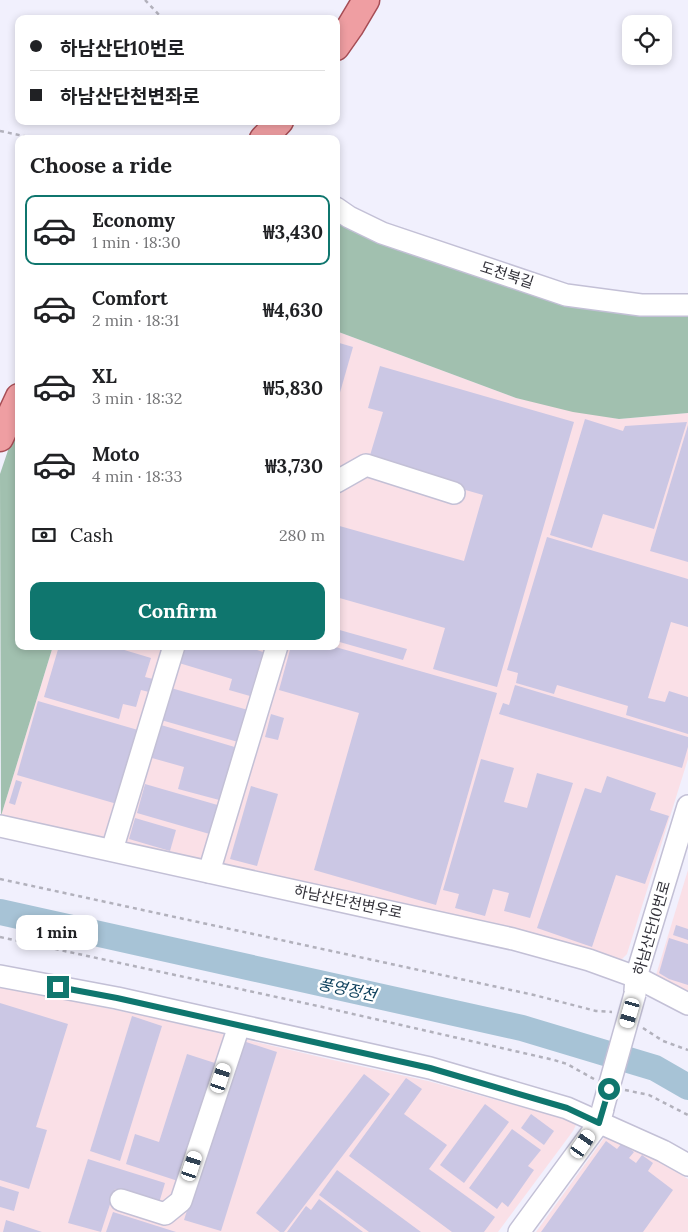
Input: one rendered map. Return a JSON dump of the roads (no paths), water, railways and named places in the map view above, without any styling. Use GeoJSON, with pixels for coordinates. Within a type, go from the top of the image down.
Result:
{"type":"FeatureCollection","features":[{"type":"Feature","properties":{"kind":"main road"},"geometry":{"type":"LineString","coordinates":[[340,41],[366,0]]}},
{"type":"Feature","properties":{"kind":"main road"},"geometry":{"type":"LineString","coordinates":[[267,135],[276,125]]}},
{"type":"Feature","properties":{"kind":"main road"},"geometry":{"type":"LineString","coordinates":[[0,438],[15,406]]}},
{"type":"Feature","properties":{"kind":"street","name":"도천북길"},"geometry":{"type":"LineString","coordinates":[[340,211],[382,233],[566,295],[641,305],[688,305]]}},
{"type":"Feature","properties":{"kind":"street"},"geometry":{"type":"LineString","coordinates":[[340,480],[366,465],[454,493]]}},
{"type":"Feature","properties":{"kind":"street"},"geometry":{"type":"LineString","coordinates":[[112,850],[173,650]]}},
{"type":"Feature","properties":{"kind":"street"},"geometry":{"type":"LineString","coordinates":[[210,872],[276,650]]}},
{"type":"Feature","properties":{"kind":"street","name":"하남산단10번로"},"geometry":{"type":"LineString","coordinates":[[519,1232],[601,1115],[636,985],[688,806]]}},
{"type":"Feature","properties":{"kind":"street","name":"하남산단천변우로"},"geometry":{"type":"LineString","coordinates":[[0,826],[513,938],[589,960],[636,985],[688,1004]]}},
{"type":"Feature","properties":{"kind":"street"},"geometry":{"type":"LineString","coordinates":[[0,976],[117,998],[430,1068],[567,1108],[601,1115],[645,1143],[688,1164]]}},
{"type":"Feature","properties":{"kind":"street"},"geometry":{"type":"LineString","coordinates":[[121,1200],[165,1214],[181,1201],[239,1026]]}},
{"type":"Feature","properties":{"kind":"waterway","name":"풍영정천"},"geometry":{"type":"LineString","coordinates":[[0,912],[522,1028],[655,1068],[688,1087]]}}]}
